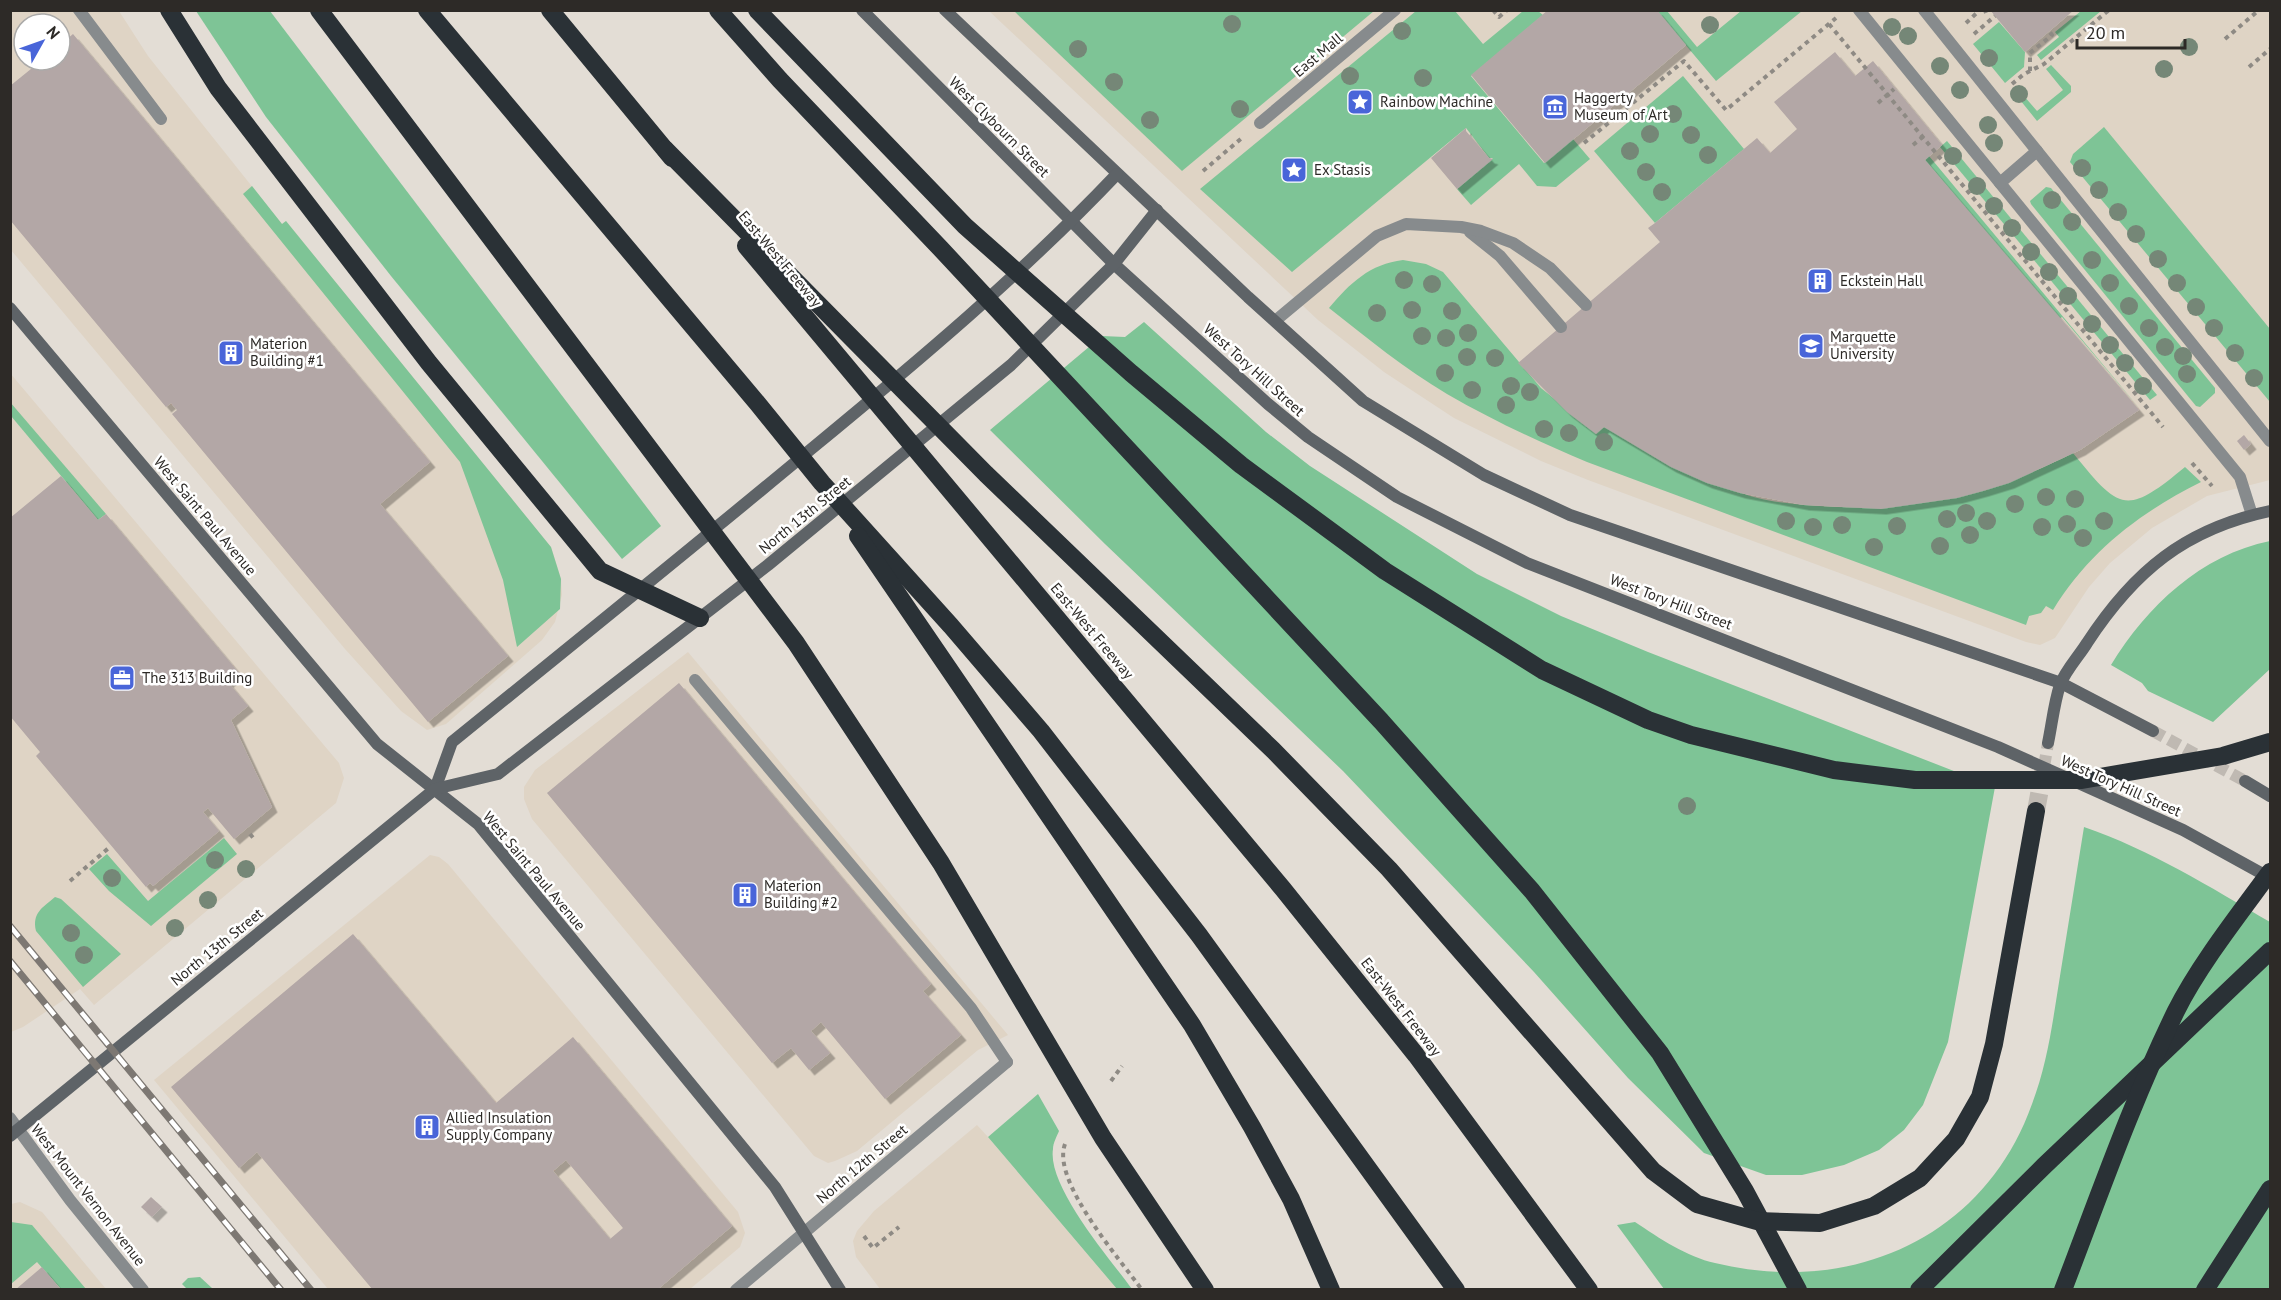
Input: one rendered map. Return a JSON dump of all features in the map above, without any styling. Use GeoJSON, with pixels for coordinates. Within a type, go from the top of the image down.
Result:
{"type":"FeatureCollection","features":[{"type":"Feature","properties":{"kind":"highway"},"geometry":{"type":"LineString","coordinates":[[168,10],[218,88],[429,363],[600,571],[700,618]]}},
{"type":"Feature","properties":{"kind":"highway"},"geometry":{"type":"LineString","coordinates":[[319,10],[796,643],[942,863],[1103,1138],[1205,1290]]}},
{"type":"Feature","properties":{"kind":"highway"},"geometry":{"type":"LineString","coordinates":[[427,10],[822,483],[951,626],[1048,741],[1206,945],[1456,1290]]}},
{"type":"Feature","properties":{"kind":"highway","name":"East-West Freeway"},"geometry":{"type":"LineString","coordinates":[[550,10],[1283,889],[1416,1055],[1589,1290]]}},
{"type":"Feature","properties":{"kind":"highway"},"geometry":{"type":"LineString","coordinates":[[718,10],[780,80],[941,249],[1381,721],[1532,891],[1660,1053],[1745,1191],[1798,1290]]}},
{"type":"Feature","properties":{"kind":"highway"},"geometry":{"type":"LineString","coordinates":[[757,10],[965,226],[1131,373],[1241,465],[1385,571],[1542,670],[1648,720],[1745,750],[1834,770],[1915,780],[2082,780],[2223,756],[2271,742]]}},
{"type":"Feature","properties":{"kind":"highway"},"geometry":{"type":"LineString","coordinates":[[665,149],[986,474],[1273,750],[1389,869],[1653,1171],[1697,1204],[1757,1221],[1820,1222],[1874,1206],[1920,1178],[1956,1139],[1980,1097],[1994,1044],[2036,811]]}},
{"type":"Feature","properties":{"kind":"highway"},"geometry":{"type":"LineString","coordinates":[[822,483],[1192,1025],[1291,1198],[1331,1290]]}},
{"type":"Feature","properties":{"kind":"highway"},"geometry":{"type":"LineString","coordinates":[[2062,1290],[2126,1126],[2177,1010],[2234,920],[2271,872]]}},
{"type":"Feature","properties":{"kind":"highway"},"geometry":{"type":"LineString","coordinates":[[1919,1290],[2044,1166],[2271,951]]}},
{"type":"Feature","properties":{"kind":"highway"},"geometry":{"type":"LineString","coordinates":[[2205,1290],[2271,1189]]}},
{"type":"Feature","properties":{"kind":"street"},"geometry":{"type":"LineString","coordinates":[[79,10],[161,120]]}},
{"type":"Feature","properties":{"kind":"street","name":"West Clybourn Street"},"geometry":{"type":"LineString","coordinates":[[862,10],[1114,264]]}},
{"type":"Feature","properties":{"kind":"street"},"geometry":{"type":"LineString","coordinates":[[945,10],[1117,174],[1363,401],[1484,475],[1560,510],[2061,683],[2153,731]]}},
{"type":"Feature","properties":{"kind":"street","name":"East Mall"},"geometry":{"type":"LineString","coordinates":[[1260,123],[1395,10]]}},
{"type":"Feature","properties":{"kind":"street"},"geometry":{"type":"LineString","coordinates":[[1858,10],[2240,477],[2252,515]]}},
{"type":"Feature","properties":{"kind":"street"},"geometry":{"type":"LineString","coordinates":[[1924,10],[2271,441]]}},
{"type":"Feature","properties":{"kind":"street"},"geometry":{"type":"LineString","coordinates":[[2000,183],[2037,151]]}},
{"type":"Feature","properties":{"kind":"street"},"geometry":{"type":"LineString","coordinates":[[435,789],[452,742],[983,305],[1072,222],[1117,174]]}},
{"type":"Feature","properties":{"kind":"street","name":"North 13th Street"},"geometry":{"type":"LineString","coordinates":[[14,1132],[435,789],[498,774],[700,618],[1011,365],[1114,264],[1157,210]]}},
{"type":"Feature","properties":{"kind":"street"},"geometry":{"type":"LineString","coordinates":[[1275,321],[1386,231],[1413,224],[1461,227],[1497,236],[1532,255],[1561,278],[1586,305]]}},
{"type":"Feature","properties":{"kind":"street"},"geometry":{"type":"LineString","coordinates":[[1461,227],[1476,235],[1500,256],[1561,327]]}},
{"type":"Feature","properties":{"kind":"street","name":"West Tory Hill Street"},"geometry":{"type":"LineString","coordinates":[[1114,264],[1268,404],[1308,437],[1407,502],[1527,562],[2007,751],[2183,830],[2271,878]]}},
{"type":"Feature","properties":{"kind":"street","name":"West Saint Paul Avenue"},"geometry":{"type":"LineString","coordinates":[[10,308],[377,744],[484,831],[775,1187],[840,1290]]}},
{"type":"Feature","properties":{"kind":"street"},"geometry":{"type":"LineString","coordinates":[[2048,743],[2061,683],[2106,614],[2152,565],[2180,545],[2219,525],[2271,511]]}},
{"type":"Feature","properties":{"kind":"street","name":"North 12th Street"},"geometry":{"type":"LineString","coordinates":[[695,680],[972,1008],[1007,1062],[736,1290]]}},
{"type":"Feature","properties":{"kind":"street"},"geometry":{"type":"LineString","coordinates":[[2245,781],[2271,796]]}},
{"type":"Feature","properties":{"kind":"street","name":"West Mount Vernon Avenue"},"geometry":{"type":"LineString","coordinates":[[10,1118],[14,1132],[143,1290]]}},
{"type":"Feature","properties":{"kind":"path"},"geometry":{"type":"LineString","coordinates":[[1493,10],[1499,17],[1507,10]]}},
{"type":"Feature","properties":{"kind":"path"},"geometry":{"type":"LineString","coordinates":[[1995,99],[2044,64],[2109,10]]}},
{"type":"Feature","properties":{"kind":"path"},"geometry":{"type":"LineString","coordinates":[[2225,39],[2259,10]]}},
{"type":"Feature","properties":{"kind":"path"},"geometry":{"type":"LineString","coordinates":[[1972,17],[1984,11]]}},
{"type":"Feature","properties":{"kind":"path"},"geometry":{"type":"LineString","coordinates":[[1977,31],[1995,16]]}},
{"type":"Feature","properties":{"kind":"path"},"geometry":{"type":"LineString","coordinates":[[1584,143],[1684,61],[1726,110],[1837,17]]}},
{"type":"Feature","properties":{"kind":"path"},"geometry":{"type":"LineString","coordinates":[[1829,24],[2163,427]]}},
{"type":"Feature","properties":{"kind":"path"},"geometry":{"type":"LineString","coordinates":[[2030,72],[2030,53],[2052,34],[2049,32]]}},
{"type":"Feature","properties":{"kind":"path"},"geometry":{"type":"LineString","coordinates":[[2249,67],[2271,49]]}},
{"type":"Feature","properties":{"kind":"path"},"geometry":{"type":"LineString","coordinates":[[1203,171],[1232,146]]}},
{"type":"Feature","properties":{"kind":"path"},"geometry":{"type":"LineString","coordinates":[[2192,463],[2212,486]]}},
{"type":"Feature","properties":{"kind":"path"},"geometry":{"type":"LineString","coordinates":[[250,834],[255,840]]}},
{"type":"Feature","properties":{"kind":"path"},"geometry":{"type":"LineString","coordinates":[[70,881],[111,846]]}},
{"type":"Feature","properties":{"kind":"path"},"geometry":{"type":"LineString","coordinates":[[1111,1081],[1122,1066]]}},
{"type":"Feature","properties":{"kind":"path"},"geometry":{"type":"LineString","coordinates":[[1065,1144],[1062,1152],[1067,1175],[1080,1203],[1142,1290]]}},
{"type":"Feature","properties":{"kind":"path"},"geometry":{"type":"LineString","coordinates":[[864,1236],[873,1248],[899,1227]]}},
{"type":"Feature","properties":{"kind":"shaded area","name":"Materion Building #1"},"geometry":{"type":"Polygon","coordinates":[[[10,11],[119,11],[148,56],[282,224],[286,221],[551,547],[561,579],[562,595],[555,622],[542,640],[446,724],[427,730],[401,711],[345,649],[11,250],[10,11]]]}},
{"type":"Feature","properties":{"kind":"shaded area","name":"Marquette University"},"geometry":{"type":"Polygon","coordinates":[[[989,11],[2270,11],[2270,480],[2207,496],[2152,528],[2110,563],[2089,587],[2055,638],[2040,645],[2026,642],[1588,480],[1541,461],[1454,418],[1384,372],[1318,320],[989,11]]]}},
{"type":"Feature","properties":{"kind":"shaded area"},"geometry":{"type":"Polygon","coordinates":[[[10,373],[339,763],[344,778],[336,803],[94,1005],[80,989],[23,1027],[11,1032],[10,373]]]}},
{"type":"Feature","properties":{"kind":"shaded area","name":"Materion Building #2"},"geometry":{"type":"Polygon","coordinates":[[[688,652],[1008,1035],[978,1050],[857,1151],[828,1163],[814,1156],[532,819],[524,799],[524,787],[535,770],[688,652]]]}},
{"type":"Feature","properties":{"kind":"shaded area","name":"Allied Insulation Supply Company"},"geometry":{"type":"Polygon","coordinates":[[[430,855],[439,857],[448,864],[738,1212],[745,1233],[740,1247],[690,1289],[328,1289],[154,1080],[430,855]]]}},
{"type":"Feature","properties":{"kind":"shaded area"},"geometry":{"type":"Polygon","coordinates":[[[977,1125],[1117,1289],[880,1289],[856,1257],[853,1241],[857,1231],[874,1211],[977,1125]]]}},
{"type":"Feature","properties":{"kind":"shaded area"},"geometry":{"type":"Polygon","coordinates":[[[20,1202],[42,1212],[106,1289],[11,1290],[11,1204],[20,1202]]]}},
{"type":"Feature","properties":{"kind":"green space"},"geometry":{"type":"Polygon","coordinates":[[[196,11],[270,11],[661,526],[622,559],[391,276],[266,117],[196,11]]]}},
{"type":"Feature","properties":{"kind":"green space"},"geometry":{"type":"Polygon","coordinates":[[[1014,11],[1374,11],[1182,171],[1014,11]]]}},
{"type":"Feature","properties":{"kind":"green space"},"geometry":{"type":"Polygon","coordinates":[[[1416,11],[1455,11],[1483,44],[1523,11],[1538,11],[1543,15],[1471,76],[1544,163],[1573,139],[1590,159],[1556,187],[1537,186],[1519,164],[1471,205],[1457,189],[1493,158],[1489,158],[1466,128],[1292,272],[1200,189],[1416,11]]]}},
{"type":"Feature","properties":{"kind":"green space"},"geometry":{"type":"Polygon","coordinates":[[[1657,11],[1667,11],[1697,47],[1741,11],[1802,11],[1716,81],[1657,11]]]}},
{"type":"Feature","properties":{"kind":"green space"},"geometry":{"type":"Polygon","coordinates":[[[2081,11],[2101,11],[2041,60],[2037,55],[2059,37],[2055,32],[2081,11]]]}},
{"type":"Feature","properties":{"kind":"green space"},"geometry":{"type":"Polygon","coordinates":[[[1999,22],[2025,52],[2024,67],[2005,83],[1973,44],[1999,22]]]}},
{"type":"Feature","properties":{"kind":"green space"},"geometry":{"type":"Polygon","coordinates":[[[2051,65],[2071,86],[2071,92],[2037,121],[2012,90],[2016,87],[2037,111],[2063,90],[2046,69],[2051,65]]]}},
{"type":"Feature","properties":{"kind":"green space"},"geometry":{"type":"Polygon","coordinates":[[[1683,76],[1744,149],[1655,223],[1594,151],[1683,76]]]}},
{"type":"Feature","properties":{"kind":"green space"},"geometry":{"type":"Polygon","coordinates":[[[2104,127],[2270,329],[2270,402],[2070,162],[2073,154],[2104,127]]]}},
{"type":"Feature","properties":{"kind":"green space"},"geometry":{"type":"Polygon","coordinates":[[[1947,141],[2157,395],[2150,400],[1940,147],[1947,141]]]}},
{"type":"Feature","properties":{"kind":"green space"},"geometry":{"type":"Polygon","coordinates":[[[1929,156],[2140,409],[2062,317],[2059,319],[1925,160],[1929,156]]]}},
{"type":"Feature","properties":{"kind":"green space"},"geometry":{"type":"Polygon","coordinates":[[[252,186],[282,224],[286,221],[551,547],[561,579],[560,609],[517,647],[503,580],[460,462],[243,194],[252,186]]]}},
{"type":"Feature","properties":{"kind":"green space"},"geometry":{"type":"Polygon","coordinates":[[[2046,187],[2051,188],[2215,388],[2215,393],[2200,407],[2196,406],[2031,204],[2030,201],[2046,187]]]}},
{"type":"Feature","properties":{"kind":"green space"},"geometry":{"type":"Polygon","coordinates":[[[1403,260],[1426,264],[1443,272],[1541,388],[1596,433],[1604,427],[1705,477],[1758,498],[1819,506],[1887,506],[1919,503],[1981,490],[2042,468],[2073,453],[2102,487],[2124,500],[2136,499],[2149,494],[2185,467],[2201,482],[2158,506],[2118,535],[2083,569],[2053,610],[2046,606],[2041,613],[2029,616],[2026,625],[1587,462],[1481,413],[1447,394],[1401,364],[1329,308],[1353,283],[1371,270],[1403,260]]]}},
{"type":"Feature","properties":{"kind":"green space"},"geometry":{"type":"Polygon","coordinates":[[[1144,322],[1266,432],[1310,466],[1477,574],[1561,616],[1648,652],[1995,787],[1948,1042],[1923,1105],[1904,1130],[1879,1150],[1844,1165],[1802,1175],[1766,1175],[1704,1153],[1628,1078],[1534,972],[1343,771],[1105,544],[990,430],[1102,336],[1125,337],[1144,322]]]}},
{"type":"Feature","properties":{"kind":"green space"},"geometry":{"type":"Polygon","coordinates":[[[10,402],[106,514],[98,520],[11,416],[10,402]]]}},
{"type":"Feature","properties":{"kind":"green space"},"geometry":{"type":"Polygon","coordinates":[[[2270,541],[2270,669],[2213,722],[2148,691],[2142,683],[2111,665],[2141,623],[2178,586],[2221,558],[2270,541]]]}},
{"type":"Feature","properties":{"kind":"green space"},"geometry":{"type":"Polygon","coordinates":[[[2084,827],[2156,858],[2270,922],[2270,1289],[1664,1289],[1617,1225],[1635,1222],[1684,1252],[1715,1263],[1765,1271],[1815,1271],[1862,1263],[1906,1246],[1946,1222],[1981,1190],[2010,1151],[2032,1104],[2042,1072],[2084,827]]]}},
{"type":"Feature","properties":{"kind":"green space"},"geometry":{"type":"Polygon","coordinates":[[[224,838],[237,854],[151,926],[109,891],[89,869],[107,854],[148,901],[224,838]]]}},
{"type":"Feature","properties":{"kind":"green space"},"geometry":{"type":"Polygon","coordinates":[[[55,897],[61,899],[121,954],[83,987],[36,931],[37,915],[55,897]]]}},
{"type":"Feature","properties":{"kind":"green space"},"geometry":{"type":"Polygon","coordinates":[[[1038,1094],[1059,1131],[1053,1149],[1054,1164],[1060,1182],[1082,1222],[1132,1289],[1117,1289],[988,1137],[1038,1094]]]}},
{"type":"Feature","properties":{"kind":"green space"},"geometry":{"type":"Polygon","coordinates":[[[11,1222],[32,1225],[86,1289],[61,1289],[37,1262],[11,1284],[11,1222]]]}},
{"type":"Feature","properties":{"kind":"green space"},"geometry":{"type":"Polygon","coordinates":[[[200,1277],[213,1289],[187,1289],[182,1284],[188,1278],[200,1277]]]}},
{"type":"Feature","properties":{"kind":"building","name":"Haggerty Museum of Art"},"geometry":{"type":"Polygon","coordinates":[[[1548,10],[1657,10],[1686,45],[1545,163],[1471,75],[1548,10]]]}},
{"type":"Feature","properties":{"kind":"building"},"geometry":{"type":"Polygon","coordinates":[[[1990,10],[2074,10],[2025,52],[1990,10]]]}},
{"type":"Feature","properties":{"kind":"building","name":"Materion Building #1"},"geometry":{"type":"Polygon","coordinates":[[[72,35],[430,462],[380,504],[508,656],[428,722],[172,414],[177,410],[171,403],[166,407],[10,220],[10,86],[27,72],[72,72],[72,35]]]}},
{"type":"Feature","properties":{"kind":"building","name":"Eckstein Hall"},"geometry":{"type":"Polygon","coordinates":[[[1835,52],[1855,76],[1873,61],[1942,145],[1925,160],[2139,410],[2080,450],[2009,483],[1983,491],[1957,498],[1881,509],[1804,505],[1740,493],[1707,483],[1671,467],[1604,427],[1596,434],[1567,412],[1518,363],[1660,242],[1648,228],[1757,138],[1770,153],[1797,129],[1774,102],[1835,52]]]}},
{"type":"Feature","properties":{"kind":"building"},"geometry":{"type":"Polygon","coordinates":[[[1466,128],[1466,131],[1489,158],[1493,159],[1457,189],[1431,158],[1466,128]]]}},
{"type":"Feature","properties":{"kind":"building"},"geometry":{"type":"Polygon","coordinates":[[[2244,435],[2251,444],[2244,450],[2237,441],[2244,435]]]}},
{"type":"Feature","properties":{"kind":"building","name":"The 313 Building"},"geometry":{"type":"Polygon","coordinates":[[[61,476],[98,520],[106,514],[239,673],[228,682],[248,706],[231,720],[272,807],[234,839],[208,808],[203,812],[219,831],[153,886],[150,883],[146,887],[36,756],[40,752],[10,716],[10,518],[61,476]]]}},
{"type":"Feature","properties":{"kind":"building","name":"Materion Building #2"},"geometry":{"type":"Polygon","coordinates":[[[679,683],[931,984],[923,991],[961,1035],[885,1099],[821,1022],[811,1031],[830,1053],[809,1070],[791,1048],[772,1063],[547,793],[679,683]]]}},
{"type":"Feature","properties":{"kind":"building","name":"Allied Insulation Supply Company"},"geometry":{"type":"Polygon","coordinates":[[[353,934],[496,1103],[573,1037],[732,1226],[657,1290],[373,1290],[257,1152],[239,1168],[171,1087],[353,934]],[[566,1160],[553,1171],[610,1239],[623,1228],[566,1160]]]}},
{"type":"Feature","properties":{"kind":"building"},"geometry":{"type":"Polygon","coordinates":[[[151,1197],[162,1207],[152,1217],[141,1207],[151,1197]]]}},
{"type":"Feature","properties":{"kind":"building"},"geometry":{"type":"Polygon","coordinates":[[[42,1267],[61,1290],[15,1290],[42,1267]]]}},
{"type":"Feature","properties":{"kind":"tunnel"},"geometry":{"type":"LineString","coordinates":[[2153,731],[2245,781]]}},
{"type":"Feature","properties":{"kind":"tunnel"},"geometry":{"type":"LineString","coordinates":[[2044,767],[2048,743]]}},
{"type":"Feature","properties":{"kind":"tunnel"},"geometry":{"type":"LineString","coordinates":[[2036,811],[2044,767]]}},
{"type":"Feature","properties":{"kind":"railway"},"geometry":{"type":"LineString","coordinates":[[10,926],[311,1290]]}},
{"type":"Feature","properties":{"kind":"railway"},"geometry":{"type":"LineString","coordinates":[[10,961],[281,1290]]}},
{"type":"Feature","properties":{"kind":"place","name":"Rainbow Machine"},"geometry":{"type":"Point","coordinates":[1360,102]}},
{"type":"Feature","properties":{"kind":"place","name":"Haggerty Museum of Art"},"geometry":{"type":"Point","coordinates":[1555,107]}},
{"type":"Feature","properties":{"kind":"place","name":"Ex Stasis"},"geometry":{"type":"Point","coordinates":[1294,170]}},
{"type":"Feature","properties":{"kind":"place","name":"Eckstein Hall"},"geometry":{"type":"Point","coordinates":[1820,281]}},
{"type":"Feature","properties":{"kind":"place","name":"Marquette University"},"geometry":{"type":"Point","coordinates":[1811,346]}},
{"type":"Feature","properties":{"kind":"place","name":"Materion Building #1"},"geometry":{"type":"Point","coordinates":[231,353]}},
{"type":"Feature","properties":{"kind":"place","name":"The 313 Building"},"geometry":{"type":"Point","coordinates":[122,678]}},
{"type":"Feature","properties":{"kind":"place","name":"Materion Building #2"},"geometry":{"type":"Point","coordinates":[745,895]}},
{"type":"Feature","properties":{"kind":"place","name":"Allied Insulation Supply Company"},"geometry":{"type":"Point","coordinates":[427,1127]}}]}
